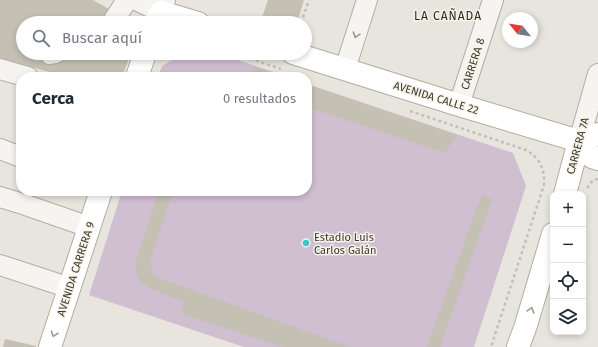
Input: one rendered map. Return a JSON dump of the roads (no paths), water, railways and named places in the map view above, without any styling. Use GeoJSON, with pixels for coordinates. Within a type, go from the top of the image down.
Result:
{"type":"FeatureCollection","features":[{"type":"Feature","properties":{"kind":"main road"},"geometry":{"type":"LineString","coordinates":[[160,12],[174,16]]}},
{"type":"Feature","properties":{"kind":"main road"},"geometry":{"type":"LineString","coordinates":[[139,72],[143,60]]}},
{"type":"Feature","properties":{"kind":"main road","name":"AVENIDA CALLE 22"},"geometry":{"type":"LineString","coordinates":[[289,61],[345,69],[460,105],[588,137]]}},
{"type":"Feature","properties":{"kind":"main road"},"geometry":{"type":"LineString","coordinates":[[588,137],[592,157],[598,159]]}},
{"type":"Feature","properties":{"kind":"main road","name":"CARRERA 7A"},"geometry":{"type":"LineString","coordinates":[[566,191],[588,137]]}},
{"type":"Feature","properties":{"kind":"main road","name":"AVENIDA CARRERA 9"},"geometry":{"type":"LineString","coordinates":[[50,347],[99,196]]}},
{"type":"Feature","properties":{"kind":"main road"},"geometry":{"type":"LineString","coordinates":[[518,347],[550,244]]}},
{"type":"Feature","properties":{"kind":"street"},"geometry":{"type":"LineString","coordinates":[[117,16],[127,0]]}},
{"type":"Feature","properties":{"kind":"street"},"geometry":{"type":"LineString","coordinates":[[136,0],[160,12]]}},
{"type":"Feature","properties":{"kind":"street"},"geometry":{"type":"LineString","coordinates":[[345,69],[367,0]]}},
{"type":"Feature","properties":{"kind":"street","name":"CARRERA 8"},"geometry":{"type":"LineString","coordinates":[[460,105],[493,0]]}},
{"type":"Feature","properties":{"kind":"street"},"geometry":{"type":"LineString","coordinates":[[0,69],[16,74]]}},
{"type":"Feature","properties":{"kind":"street","name":"CARRERA 7A"},"geometry":{"type":"LineString","coordinates":[[588,137],[598,74]]}},
{"type":"Feature","properties":{"kind":"street"},"geometry":{"type":"LineString","coordinates":[[0,149],[16,155]]}},
{"type":"Feature","properties":{"kind":"street"},"geometry":{"type":"LineString","coordinates":[[0,197],[90,227]]}},
{"type":"Feature","properties":{"kind":"street"},"geometry":{"type":"LineString","coordinates":[[0,265],[70,288]]}},
{"type":"Feature","properties":{"kind":"place","name":"Estadio Luis Carlos Galán"},"geometry":{"type":"Point","coordinates":[306,243]}},
{"type":"Feature","properties":{"kind":"district","name":"LA CAÑADA"},"geometry":{"type":"Point","coordinates":[448,16]}}]}
